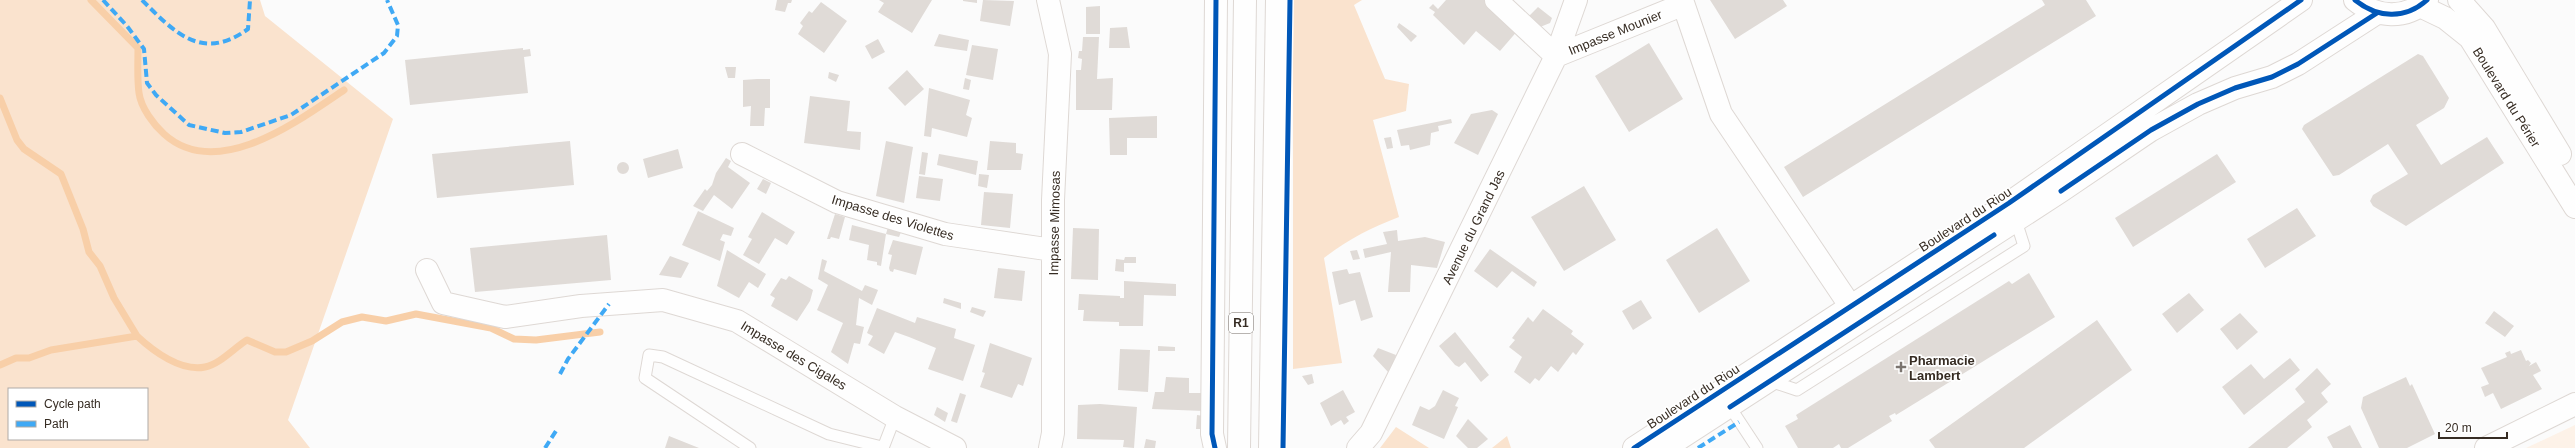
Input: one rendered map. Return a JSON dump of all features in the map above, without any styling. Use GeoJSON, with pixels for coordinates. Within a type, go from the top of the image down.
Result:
{"type":"FeatureCollection","features":[{"type":"Feature","properties":{"kind":"main road","name":"Impasse Mimosas"},"geometry":{"type":"LineString","coordinates":[[1048,0],[1060,54],[1053,200],[1053,433],[1050,448]]}},
{"type":"Feature","properties":{"kind":"main road"},"geometry":{"type":"LineString","coordinates":[[1215,448],[1212,426],[1216,0]]}},
{"type":"Feature","properties":{"kind":"main road","name":"R1"},"geometry":{"type":"LineString","coordinates":[[1239,448],[1246,35],[1244,0]]}},
{"type":"Feature","properties":{"kind":"main road","name":"R1"},"geometry":{"type":"LineString","coordinates":[[1270,448],[1277,0]]}},
{"type":"Feature","properties":{"kind":"main road","name":"Impasse Mounier"},"geometry":{"type":"LineString","coordinates":[[1496,0],[1556,56],[1682,2]]}},
{"type":"Feature","properties":{"kind":"main road","name":"Avenue du Grand Jas"},"geometry":{"type":"LineString","coordinates":[[1358,448],[1371,433],[1556,56],[1576,0]]}},
{"type":"Feature","properties":{"kind":"main road","name":"Boulevard du Riou"},"geometry":{"type":"LineString","coordinates":[[1634,448],[2009,204],[2301,0]]}},
{"type":"Feature","properties":{"kind":"main road"},"geometry":{"type":"LineString","coordinates":[[2355,0],[2364,8],[2377,13],[2393,15],[2409,12],[2423,3]]}},
{"type":"Feature","properties":{"kind":"main road","name":"Boulevard du Périer"},"geometry":{"type":"LineString","coordinates":[[2458,0],[2484,28],[2575,180]]}},
{"type":"Feature","properties":{"kind":"main road"},"geometry":{"type":"LineString","coordinates":[[1682,2],[1721,114],[1851,307]]}},
{"type":"Feature","properties":{"kind":"main road","name":"Boulevard du Périer"},"geometry":{"type":"LineString","coordinates":[[2423,3],[2446,18],[2470,38],[2575,207]]}},
{"type":"Feature","properties":{"kind":"main road"},"geometry":{"type":"LineString","coordinates":[[1665,448],[2016,221],[2151,130],[2223,93],[2279,74],[2377,13]]}},
{"type":"Feature","properties":{"kind":"main road","name":"Impasse des Violettes"},"geometry":{"type":"LineString","coordinates":[[742,154],[836,202],[946,234],[1053,250]]}},
{"type":"Feature","properties":{"kind":"main road","name":"Impasse des Cigales"},"geometry":{"type":"LineString","coordinates":[[428,270],[444,303],[505,317],[581,306],[663,300],[737,321],[895,417],[955,448]]}},
{"type":"Feature","properties":{"kind":"main road"},"geometry":{"type":"LineString","coordinates":[[2486,448],[2575,404]]}},
{"type":"Feature","properties":{"kind":"lane"},"geometry":{"type":"LineString","coordinates":[[750,448],[645,378],[649,355],[663,357],[829,434],[882,448],[895,417]]}},
{"type":"Feature","properties":{"kind":"lane"},"geometry":{"type":"LineString","coordinates":[[1730,407],[1757,448]]}},
{"type":"Feature","properties":{"kind":"shaded area"},"geometry":{"type":"Polygon","coordinates":[[[0,0],[260,0],[265,16],[393,119],[288,420],[310,448],[0,448],[0,0]]]}},
{"type":"Feature","properties":{"kind":"shaded area"},"geometry":{"type":"Polygon","coordinates":[[[1293,0],[1362,0],[1354,5],[1385,79],[1409,84],[1406,111],[1373,120],[1399,217],[1360,234],[1324,258],[1342,363],[1293,369],[1293,0]]]}},
{"type":"Feature","properties":{"kind":"shaded area"},"geometry":{"type":"Polygon","coordinates":[[[2575,425],[2575,448],[2526,448],[2575,425]]]}},
{"type":"Feature","properties":{"kind":"shaded area"},"geometry":{"type":"Polygon","coordinates":[[[1396,427],[1429,448],[1380,448],[1396,427]]]}},
{"type":"Feature","properties":{"kind":"shaded area"},"geometry":{"type":"Polygon","coordinates":[[[1507,436],[1511,448],[1492,448],[1507,436]]]}},
{"type":"Feature","properties":{"kind":"building"},"geometry":{"type":"Polygon","coordinates":[[[777,0],[792,0],[791,3],[788,3],[785,12],[775,10],[777,0]]]}},
{"type":"Feature","properties":{"kind":"building"},"geometry":{"type":"Polygon","coordinates":[[[879,0],[932,0],[912,33],[878,12],[884,3],[879,0]]]}},
{"type":"Feature","properties":{"kind":"building"},"geometry":{"type":"Polygon","coordinates":[[[977,0],[977,3],[963,1],[977,0]]]}},
{"type":"Feature","properties":{"kind":"building"},"geometry":{"type":"Polygon","coordinates":[[[983,0],[1014,1],[1010,26],[980,21],[983,0]]]}},
{"type":"Feature","properties":{"kind":"building"},"geometry":{"type":"Polygon","coordinates":[[[1446,0],[1485,0],[1519,29],[1500,51],[1476,31],[1464,45],[1433,15],[1435,12],[1429,8],[1433,4],[1438,9],[1446,0]]]}},
{"type":"Feature","properties":{"kind":"building"},"geometry":{"type":"Polygon","coordinates":[[[1710,0],[1783,0],[1787,6],[1735,39],[1710,0]]]}},
{"type":"Feature","properties":{"kind":"building"},"geometry":{"type":"Polygon","coordinates":[[[2042,0],[2086,0],[2096,16],[1803,197],[1784,167],[2045,5],[2042,0]]]}},
{"type":"Feature","properties":{"kind":"building"},"geometry":{"type":"Polygon","coordinates":[[[821,2],[847,21],[824,53],[798,34],[803,26],[800,23],[809,11],[812,13],[821,2]]]}},
{"type":"Feature","properties":{"kind":"building"},"geometry":{"type":"Polygon","coordinates":[[[1100,6],[1100,34],[1086,34],[1086,7],[1100,6]]]}},
{"type":"Feature","properties":{"kind":"building"},"geometry":{"type":"Polygon","coordinates":[[[1538,7],[1552,18],[1550,23],[1540,27],[1528,17],[1538,7]]]}},
{"type":"Feature","properties":{"kind":"building"},"geometry":{"type":"Polygon","coordinates":[[[1399,23],[1417,36],[1411,42],[1397,27],[1399,23]]]}},
{"type":"Feature","properties":{"kind":"building"},"geometry":{"type":"Polygon","coordinates":[[[1127,27],[1130,48],[1109,48],[1110,28],[1127,27]]]}},
{"type":"Feature","properties":{"kind":"building"},"geometry":{"type":"Polygon","coordinates":[[[939,34],[969,40],[967,51],[934,46],[939,34]]]}},
{"type":"Feature","properties":{"kind":"building"},"geometry":{"type":"Polygon","coordinates":[[[1083,37],[1099,37],[1097,79],[1113,78],[1112,110],[1076,110],[1076,70],[1081,70],[1082,59],[1078,58],[1079,51],[1082,51],[1083,37]]]}},
{"type":"Feature","properties":{"kind":"building"},"geometry":{"type":"Polygon","coordinates":[[[878,39],[885,52],[872,59],[865,46],[878,39]]]}},
{"type":"Feature","properties":{"kind":"building"},"geometry":{"type":"Polygon","coordinates":[[[1649,43],[1683,99],[1629,132],[1595,76],[1649,43]]]}},
{"type":"Feature","properties":{"kind":"building"},"geometry":{"type":"Polygon","coordinates":[[[972,45],[998,49],[993,80],[966,75],[972,45]]]}},
{"type":"Feature","properties":{"kind":"building"},"geometry":{"type":"Polygon","coordinates":[[[523,48],[523,50],[530,49],[531,56],[524,57],[528,93],[410,105],[405,60],[523,48]]]}},
{"type":"Feature","properties":{"kind":"building"},"geometry":{"type":"Polygon","coordinates":[[[2418,54],[2423,56],[2449,98],[2444,108],[2416,125],[2441,165],[2487,137],[2504,163],[2406,226],[2373,206],[2370,201],[2373,195],[2408,174],[2388,144],[2339,175],[2333,176],[2302,129],[2304,125],[2418,54]]]}},
{"type":"Feature","properties":{"kind":"building"},"geometry":{"type":"Polygon","coordinates":[[[725,67],[736,67],[735,78],[728,78],[725,67]]]}},
{"type":"Feature","properties":{"kind":"building"},"geometry":{"type":"Polygon","coordinates":[[[907,70],[924,89],[905,106],[888,88],[907,70]]]}},
{"type":"Feature","properties":{"kind":"building"},"geometry":{"type":"Polygon","coordinates":[[[829,72],[839,75],[836,82],[828,78],[829,72]]]}},
{"type":"Feature","properties":{"kind":"building"},"geometry":{"type":"Polygon","coordinates":[[[965,78],[971,80],[969,90],[963,89],[965,78]]]}},
{"type":"Feature","properties":{"kind":"building"},"geometry":{"type":"Polygon","coordinates":[[[770,79],[770,108],[765,108],[764,126],[750,126],[751,106],[743,107],[743,80],[770,79]]]}},
{"type":"Feature","properties":{"kind":"building"},"geometry":{"type":"Polygon","coordinates":[[[929,88],[970,100],[966,115],[972,118],[967,137],[932,128],[931,137],[924,136],[929,88]]]}},
{"type":"Feature","properties":{"kind":"building"},"geometry":{"type":"Polygon","coordinates":[[[810,96],[850,101],[847,131],[861,132],[860,150],[804,143],[810,96]]]}},
{"type":"Feature","properties":{"kind":"building"},"geometry":{"type":"Polygon","coordinates":[[[1492,110],[1498,114],[1478,155],[1454,143],[1471,114],[1492,110]]]}},
{"type":"Feature","properties":{"kind":"building"},"geometry":{"type":"Polygon","coordinates":[[[1157,116],[1157,138],[1127,138],[1127,155],[1110,155],[1109,118],[1157,116]]]}},
{"type":"Feature","properties":{"kind":"building"},"geometry":{"type":"Polygon","coordinates":[[[1451,119],[1452,123],[1438,126],[1439,131],[1431,133],[1430,145],[1410,150],[1409,145],[1401,146],[1397,130],[1451,119]]]}},
{"type":"Feature","properties":{"kind":"building"},"geometry":{"type":"Polygon","coordinates":[[[1391,137],[1393,148],[1387,149],[1384,138],[1391,137]]]}},
{"type":"Feature","properties":{"kind":"building"},"geometry":{"type":"Polygon","coordinates":[[[570,141],[574,185],[437,198],[432,154],[570,141]]]}},
{"type":"Feature","properties":{"kind":"building"},"geometry":{"type":"Polygon","coordinates":[[[886,141],[913,147],[904,203],[876,196],[886,141]]]}},
{"type":"Feature","properties":{"kind":"building"},"geometry":{"type":"Polygon","coordinates":[[[990,141],[1016,143],[1016,153],[1023,154],[1021,170],[987,170],[990,141]]]}},
{"type":"Feature","properties":{"kind":"building"},"geometry":{"type":"Polygon","coordinates":[[[678,149],[683,168],[648,178],[643,159],[678,149]]]}},
{"type":"Feature","properties":{"kind":"building"},"geometry":{"type":"Polygon","coordinates":[[[922,152],[928,153],[925,175],[919,174],[922,152]]]}},
{"type":"Feature","properties":{"kind":"building"},"geometry":{"type":"Polygon","coordinates":[[[939,154],[978,161],[976,175],[937,165],[939,154]]]}},
{"type":"Feature","properties":{"kind":"building"},"geometry":{"type":"Polygon","coordinates":[[[2217,154],[2236,182],[2133,247],[2115,218],[2217,154]]]}},
{"type":"Feature","properties":{"kind":"building"},"geometry":{"type":"Polygon","coordinates":[[[726,158],[731,161],[728,167],[750,183],[732,209],[714,195],[703,211],[693,206],[705,189],[707,191],[712,185],[716,173],[726,158]]]}},
{"type":"Feature","properties":{"kind":"building"},"geometry":{"type":"Polygon","coordinates":[[[621,162],[625,162],[629,168],[625,174],[621,174],[617,170],[617,166],[621,162]]]}},
{"type":"Feature","properties":{"kind":"building"},"geometry":{"type":"Polygon","coordinates":[[[979,174],[989,175],[987,188],[978,186],[979,174]]]}},
{"type":"Feature","properties":{"kind":"building"},"geometry":{"type":"Polygon","coordinates":[[[919,176],[943,179],[940,201],[916,198],[919,176]]]}},
{"type":"Feature","properties":{"kind":"building"},"geometry":{"type":"Polygon","coordinates":[[[763,179],[771,183],[766,194],[757,189],[763,179]]]}},
{"type":"Feature","properties":{"kind":"building"},"geometry":{"type":"Polygon","coordinates":[[[1584,186],[1616,240],[1564,271],[1531,217],[1584,186]]]}},
{"type":"Feature","properties":{"kind":"building"},"geometry":{"type":"Polygon","coordinates":[[[984,192],[1013,194],[1010,228],[981,225],[984,192]]]}},
{"type":"Feature","properties":{"kind":"building"},"geometry":{"type":"Polygon","coordinates":[[[2297,208],[2316,236],[2265,268],[2247,239],[2297,208]]]}},
{"type":"Feature","properties":{"kind":"building"},"geometry":{"type":"Polygon","coordinates":[[[698,211],[734,228],[731,236],[723,234],[720,240],[725,242],[720,261],[682,245],[698,211]]]}},
{"type":"Feature","properties":{"kind":"building"},"geometry":{"type":"Polygon","coordinates":[[[762,212],[795,232],[787,245],[775,238],[759,264],[743,255],[752,239],[748,237],[762,212]]]}},
{"type":"Feature","properties":{"kind":"building"},"geometry":{"type":"Polygon","coordinates":[[[835,214],[845,217],[839,239],[831,237],[830,239],[827,239],[835,214]]]}},
{"type":"Feature","properties":{"kind":"building"},"geometry":{"type":"Polygon","coordinates":[[[852,225],[886,234],[881,266],[877,265],[877,262],[867,260],[869,245],[849,240],[852,225]]]}},
{"type":"Feature","properties":{"kind":"building"},"geometry":{"type":"Polygon","coordinates":[[[888,227],[901,232],[899,237],[886,234],[888,227]]]}},
{"type":"Feature","properties":{"kind":"building"},"geometry":{"type":"Polygon","coordinates":[[[1073,228],[1099,229],[1098,280],[1071,279],[1073,228]]]}},
{"type":"Feature","properties":{"kind":"building"},"geometry":{"type":"Polygon","coordinates":[[[1717,228],[1750,281],[1699,313],[1666,260],[1717,228]]]}},
{"type":"Feature","properties":{"kind":"building"},"geometry":{"type":"Polygon","coordinates":[[[1397,230],[1398,241],[1425,237],[1445,242],[1437,268],[1411,265],[1410,292],[1388,292],[1391,252],[1365,258],[1363,249],[1387,244],[1383,232],[1397,230]]]}},
{"type":"Feature","properties":{"kind":"building"},"geometry":{"type":"Polygon","coordinates":[[[607,235],[611,280],[475,292],[470,248],[607,235]]]}},
{"type":"Feature","properties":{"kind":"building"},"geometry":{"type":"Polygon","coordinates":[[[893,240],[923,247],[916,275],[894,269],[893,272],[890,271],[889,268],[892,255],[888,254],[893,240]]]}},
{"type":"Feature","properties":{"kind":"building"},"geometry":{"type":"Polygon","coordinates":[[[1490,249],[1537,282],[1534,287],[1512,271],[1497,288],[1474,271],[1490,249]]]}},
{"type":"Feature","properties":{"kind":"building"},"geometry":{"type":"Polygon","coordinates":[[[727,250],[766,274],[758,288],[749,282],[739,298],[717,286],[727,250]]]}},
{"type":"Feature","properties":{"kind":"building"},"geometry":{"type":"Polygon","coordinates":[[[1357,250],[1360,259],[1353,260],[1350,251],[1357,250]]]}},
{"type":"Feature","properties":{"kind":"building"},"geometry":{"type":"Polygon","coordinates":[[[670,256],[689,263],[681,278],[659,275],[670,256]]]}},
{"type":"Feature","properties":{"kind":"building"},"geometry":{"type":"Polygon","coordinates":[[[1125,257],[1136,257],[1136,263],[1124,263],[1124,272],[1115,271],[1116,259],[1124,260],[1125,257]]]}},
{"type":"Feature","properties":{"kind":"building"},"geometry":{"type":"Polygon","coordinates":[[[822,259],[827,261],[824,271],[862,291],[865,285],[878,290],[872,305],[859,298],[856,325],[864,327],[860,344],[854,343],[848,364],[831,352],[843,323],[817,310],[828,285],[818,279],[822,259]]]}},
{"type":"Feature","properties":{"kind":"building"},"geometry":{"type":"Polygon","coordinates":[[[998,268],[1025,271],[1022,301],[994,298],[998,268]]]}},
{"type":"Feature","properties":{"kind":"building"},"geometry":{"type":"Polygon","coordinates":[[[1347,269],[1349,274],[1360,272],[1373,317],[1361,321],[1355,300],[1339,305],[1332,272],[1347,269]]]}},
{"type":"Feature","properties":{"kind":"building"},"geometry":{"type":"Polygon","coordinates":[[[2029,273],[2055,317],[1896,415],[1895,413],[1889,416],[1892,421],[1848,448],[1841,448],[1839,444],[1833,448],[1798,448],[1785,426],[1798,419],[1796,415],[2009,281],[2012,284],[2029,273]]]}},
{"type":"Feature","properties":{"kind":"building"},"geometry":{"type":"Polygon","coordinates":[[[789,276],[813,290],[810,301],[797,321],[771,306],[775,298],[770,295],[781,278],[786,280],[789,276]]]}},
{"type":"Feature","properties":{"kind":"building"},"geometry":{"type":"Polygon","coordinates":[[[1124,281],[1176,284],[1176,296],[1144,295],[1143,326],[1119,326],[1119,322],[1083,321],[1084,310],[1078,310],[1079,294],[1120,296],[1120,298],[1124,298],[1124,281]]]}},
{"type":"Feature","properties":{"kind":"building"},"geometry":{"type":"Polygon","coordinates":[[[2189,293],[2204,310],[2177,333],[2162,314],[2189,293]]]}},
{"type":"Feature","properties":{"kind":"building"},"geometry":{"type":"Polygon","coordinates":[[[944,298],[961,303],[961,309],[943,303],[944,298]]]}},
{"type":"Feature","properties":{"kind":"building"},"geometry":{"type":"Polygon","coordinates":[[[1641,300],[1652,318],[1633,330],[1622,311],[1641,300]]]}},
{"type":"Feature","properties":{"kind":"building"},"geometry":{"type":"Polygon","coordinates":[[[972,307],[986,311],[983,317],[970,312],[972,307]]]}},
{"type":"Feature","properties":{"kind":"building"},"geometry":{"type":"Polygon","coordinates":[[[877,308],[915,323],[917,317],[956,329],[954,338],[975,345],[963,381],[928,369],[936,348],[909,337],[895,332],[884,354],[868,345],[873,336],[867,333],[877,308]]]}},
{"type":"Feature","properties":{"kind":"building"},"geometry":{"type":"Polygon","coordinates":[[[1543,309],[1573,331],[1571,334],[1584,344],[1576,355],[1573,352],[1558,372],[1551,366],[1539,381],[1535,378],[1530,384],[1514,372],[1522,357],[1509,347],[1515,340],[1512,338],[1528,317],[1533,322],[1543,309]]]}},
{"type":"Feature","properties":{"kind":"building"},"geometry":{"type":"Polygon","coordinates":[[[2494,311],[2514,326],[2505,337],[2485,323],[2494,311]]]}},
{"type":"Feature","properties":{"kind":"building"},"geometry":{"type":"Polygon","coordinates":[[[2240,313],[2258,332],[2237,350],[2220,329],[2240,313]]]}},
{"type":"Feature","properties":{"kind":"building"},"geometry":{"type":"Polygon","coordinates":[[[2097,320],[2132,370],[2024,448],[1935,448],[1929,440],[2097,320]]]}},
{"type":"Feature","properties":{"kind":"building"},"geometry":{"type":"Polygon","coordinates":[[[1455,332],[1489,375],[1481,382],[1465,362],[1459,367],[1455,365],[1439,346],[1455,332]]]}},
{"type":"Feature","properties":{"kind":"building"},"geometry":{"type":"Polygon","coordinates":[[[990,343],[1032,358],[1023,386],[1018,384],[1012,398],[980,387],[985,373],[982,372],[990,343]]]}},
{"type":"Feature","properties":{"kind":"building"},"geometry":{"type":"Polygon","coordinates":[[[1158,346],[1175,347],[1175,351],[1158,351],[1158,346]]]}},
{"type":"Feature","properties":{"kind":"building"},"geometry":{"type":"Polygon","coordinates":[[[1378,348],[1396,355],[1389,373],[1373,356],[1378,348]]]}},
{"type":"Feature","properties":{"kind":"building"},"geometry":{"type":"Polygon","coordinates":[[[1120,349],[1150,350],[1148,392],[1118,390],[1120,349]]]}},
{"type":"Feature","properties":{"kind":"building"},"geometry":{"type":"Polygon","coordinates":[[[2521,350],[2526,361],[2528,360],[2531,363],[2529,366],[2536,362],[2541,371],[2533,375],[2542,389],[2501,409],[2493,393],[2485,397],[2481,387],[2489,384],[2481,368],[2507,357],[2505,353],[2510,351],[2511,354],[2521,350]]]}},
{"type":"Feature","properties":{"kind":"building"},"geometry":{"type":"Polygon","coordinates":[[[2290,358],[2300,370],[2244,415],[2222,387],[2251,364],[2264,379],[2290,358]]]}},
{"type":"Feature","properties":{"kind":"building"},"geometry":{"type":"Polygon","coordinates":[[[2317,368],[2331,384],[2321,393],[2328,402],[2307,420],[2312,427],[2287,448],[2248,448],[2305,402],[2295,389],[2317,368]]]}},
{"type":"Feature","properties":{"kind":"building"},"geometry":{"type":"Polygon","coordinates":[[[1312,374],[1314,383],[1308,385],[1302,376],[1312,374]]]}},
{"type":"Feature","properties":{"kind":"building"},"geometry":{"type":"Polygon","coordinates":[[[1166,377],[1189,378],[1189,393],[1204,393],[1204,411],[1152,409],[1155,392],[1164,392],[1166,377]]]}},
{"type":"Feature","properties":{"kind":"building"},"geometry":{"type":"Polygon","coordinates":[[[2406,377],[2410,386],[2412,384],[2435,434],[2407,448],[2379,448],[2361,408],[2363,397],[2406,377]]]}},
{"type":"Feature","properties":{"kind":"building"},"geometry":{"type":"Polygon","coordinates":[[[1343,390],[1355,412],[1346,417],[1349,421],[1344,425],[1341,420],[1331,426],[1320,403],[1343,390]]]}},
{"type":"Feature","properties":{"kind":"building"},"geometry":{"type":"Polygon","coordinates":[[[1443,390],[1459,398],[1455,406],[1458,407],[1444,439],[1412,425],[1420,406],[1429,410],[1435,406],[1443,390]]]}},
{"type":"Feature","properties":{"kind":"building"},"geometry":{"type":"Polygon","coordinates":[[[960,393],[966,395],[957,423],[951,421],[960,393]]]}},
{"type":"Feature","properties":{"kind":"building"},"geometry":{"type":"Polygon","coordinates":[[[1100,404],[1137,407],[1134,448],[1123,447],[1124,440],[1077,439],[1078,405],[1100,404]]]}},
{"type":"Feature","properties":{"kind":"building"},"geometry":{"type":"Polygon","coordinates":[[[937,407],[948,413],[945,422],[934,415],[937,407]]]}},
{"type":"Feature","properties":{"kind":"building"},"geometry":{"type":"Polygon","coordinates":[[[1197,415],[1204,416],[1204,429],[1196,429],[1197,415]]]}},
{"type":"Feature","properties":{"kind":"building"},"geometry":{"type":"Polygon","coordinates":[[[1468,419],[1488,439],[1477,448],[1468,448],[1456,436],[1468,419]]]}},
{"type":"Feature","properties":{"kind":"building"},"geometry":{"type":"Polygon","coordinates":[[[2350,425],[2362,448],[2333,448],[2327,437],[2350,425]]]}},
{"type":"Feature","properties":{"kind":"building"},"geometry":{"type":"Polygon","coordinates":[[[669,436],[699,448],[665,448],[669,436]]]}},
{"type":"Feature","properties":{"kind":"building"},"geometry":{"type":"Polygon","coordinates":[[[1146,439],[1156,441],[1155,448],[1144,448],[1146,439]]]}},
{"type":"Feature","properties":{"kind":"waterway"},"geometry":{"type":"LineString","coordinates":[[91,0],[138,48],[139,93],[140,99],[148,116],[164,134],[185,147],[208,152],[232,149],[257,142],[304,117],[344,90]]}},
{"type":"Feature","properties":{"kind":"waterway"},"geometry":{"type":"LineString","coordinates":[[0,98],[17,140],[24,149],[61,174],[83,229],[89,252],[100,266],[114,298],[137,336]]}},
{"type":"Feature","properties":{"kind":"waterway"},"geometry":{"type":"LineString","coordinates":[[0,365],[16,358],[29,358],[51,350],[137,336],[159,354],[168,359],[186,366],[196,368],[205,367],[216,363],[247,340],[275,352],[286,352],[312,341],[342,322],[362,317],[386,321],[416,314],[491,328],[514,339],[536,340],[600,332]]}},
{"type":"Feature","properties":{"kind":"marked path"},"geometry":{"type":"LineString","coordinates":[[103,0],[127,26],[144,49],[147,83],[156,95],[189,125],[225,133],[241,132],[291,115],[384,53],[397,36],[398,25],[387,0]]}},
{"type":"Feature","properties":{"kind":"marked path"},"geometry":{"type":"LineString","coordinates":[[142,0],[166,23],[178,32],[190,39],[203,43],[217,43],[232,39],[248,29],[250,0]]}},
{"type":"Feature","properties":{"kind":"marked path"},"geometry":{"type":"LineString","coordinates":[[560,374],[568,359],[609,304]]}},
{"type":"Feature","properties":{"kind":"marked path"},"geometry":{"type":"LineString","coordinates":[[1698,448],[1739,422]]}},
{"type":"Feature","properties":{"kind":"marked path"},"geometry":{"type":"LineString","coordinates":[[545,448],[556,431]]}},
{"type":"Feature","properties":{"kind":"cycle path"},"geometry":{"type":"LineString","coordinates":[[1215,448],[1212,434],[1216,0]]}},
{"type":"Feature","properties":{"kind":"cycle path"},"geometry":{"type":"LineString","coordinates":[[1283,448],[1290,0]]}},
{"type":"Feature","properties":{"kind":"cycle path"},"geometry":{"type":"LineString","coordinates":[[1634,448],[2009,203],[2301,0]]}},
{"type":"Feature","properties":{"kind":"cycle path"},"geometry":{"type":"LineString","coordinates":[[2355,0],[2372,10],[2391,14],[2400,14],[2410,11],[2427,0]]}},
{"type":"Feature","properties":{"kind":"cycle path"},"geometry":{"type":"LineString","coordinates":[[2061,191],[2151,130],[2198,104],[2235,88],[2272,77],[2298,64],[2377,13]]}},
{"type":"Feature","properties":{"kind":"cycle path"},"geometry":{"type":"LineString","coordinates":[[1730,407],[1994,235]]}},
{"type":"Feature","properties":{"kind":"place","name":"Pharmacie Lambert"},"geometry":{"type":"Point","coordinates":[1901,367]}}]}
